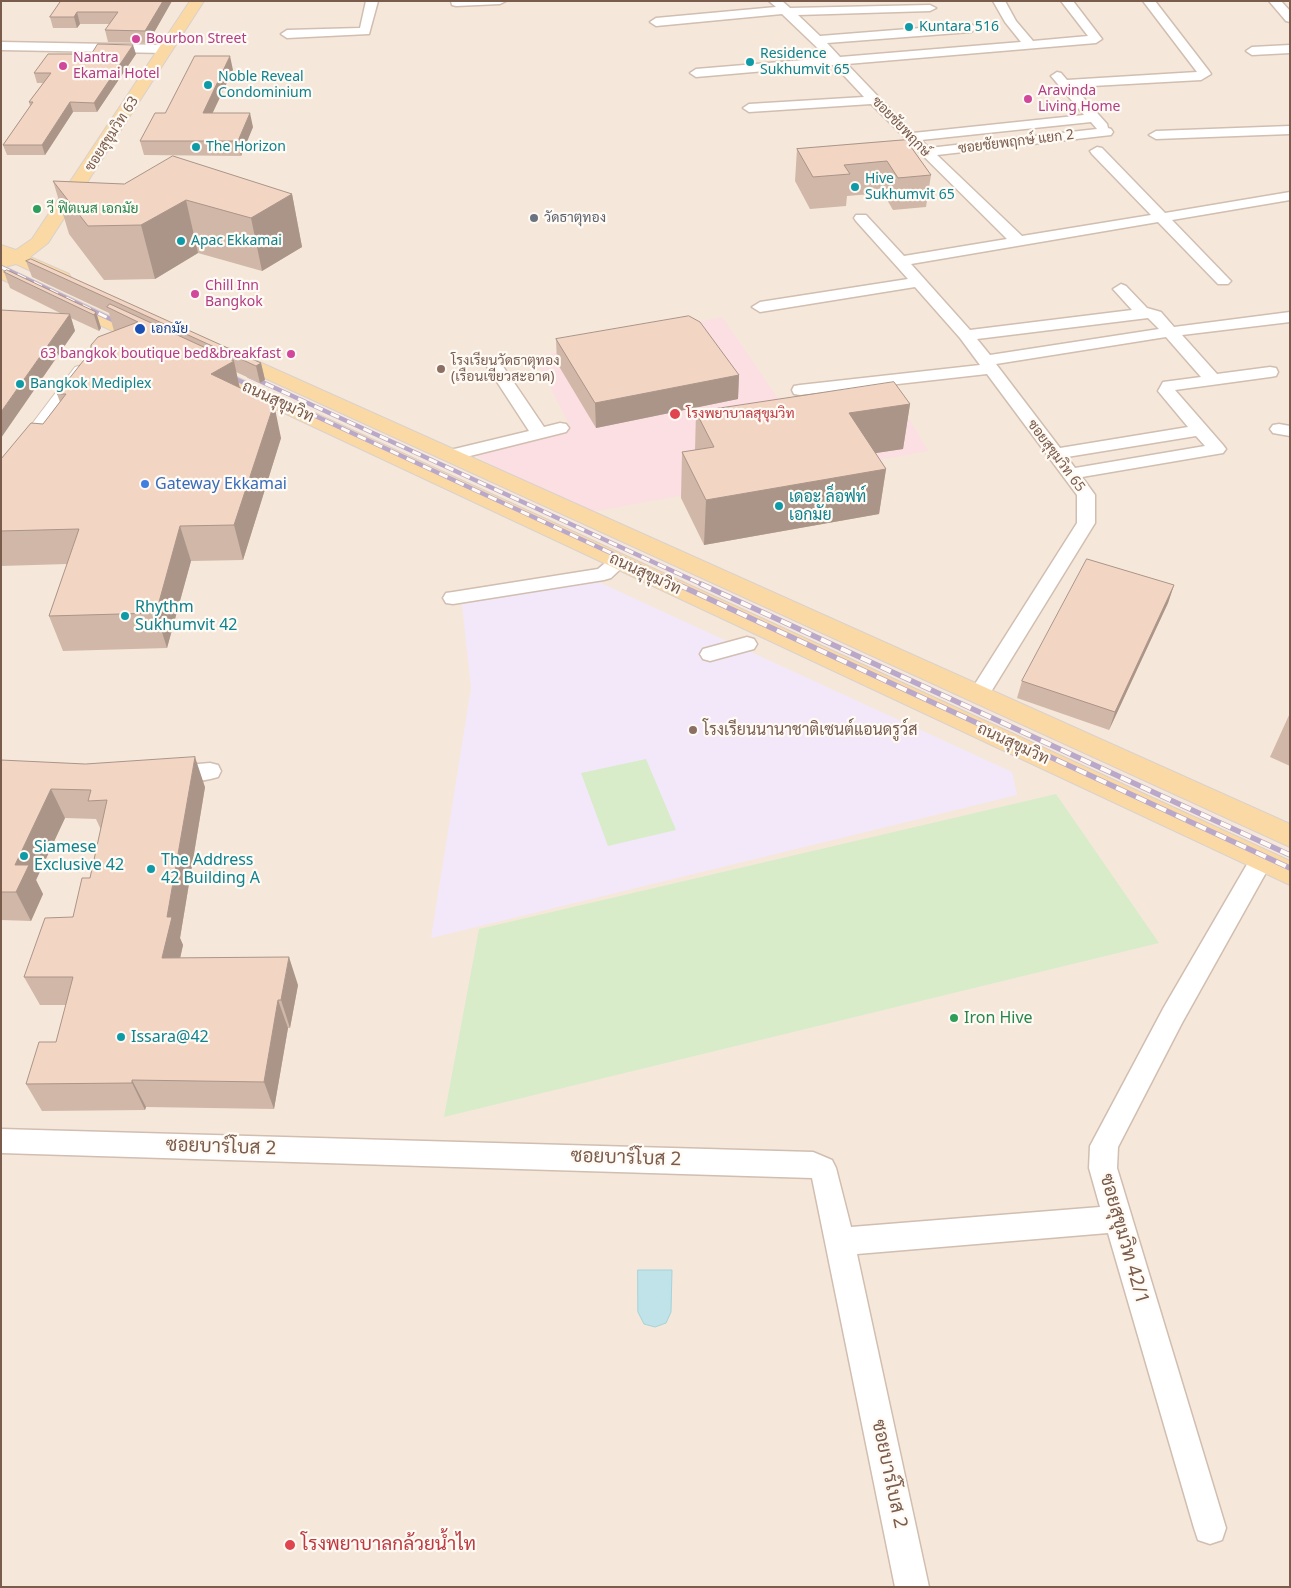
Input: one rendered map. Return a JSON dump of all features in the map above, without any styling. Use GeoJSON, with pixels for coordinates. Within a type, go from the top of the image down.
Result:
{"type":"FeatureCollection","features":[{"type":"Feature","properties":{"kind":"main road","name":"ซอยสุขุมวิท 63"},"geometry":{"type":"LineString","coordinates":[[7,257],[39,243],[197,1]]}},
{"type":"Feature","properties":{"kind":"main road"},"geometry":{"type":"LineString","coordinates":[[7,257],[80,286]]}},
{"type":"Feature","properties":{"kind":"main road"},"geometry":{"type":"LineString","coordinates":[[1,272],[105,340],[162,348]]}},
{"type":"Feature","properties":{"kind":"main road"},"geometry":{"type":"LineString","coordinates":[[105,340],[138,313]]}},
{"type":"Feature","properties":{"kind":"main road","name":"ถนนสุขุมวิท"},"geometry":{"type":"LineString","coordinates":[[212,346],[1290,836]]}},
{"type":"Feature","properties":{"kind":"main road","name":"ถนนสุขุมวิท"},"geometry":{"type":"LineString","coordinates":[[189,360],[1290,874]]}},
{"type":"Feature","properties":{"kind":"main road"},"geometry":{"type":"LineString","coordinates":[[537,523],[561,505]]}},
{"type":"Feature","properties":{"kind":"street"},"geometry":{"type":"LineString","coordinates":[[287,34],[365,31],[372,1]]}},
{"type":"Feature","properties":{"kind":"street"},"geometry":{"type":"LineString","coordinates":[[456,3],[500,1]]}},
{"type":"Feature","properties":{"kind":"street"},"geometry":{"type":"LineString","coordinates":[[775,1],[786,11]]}},
{"type":"Feature","properties":{"kind":"street"},"geometry":{"type":"LineString","coordinates":[[999,1],[1011,22],[1029,44]]}},
{"type":"Feature","properties":{"kind":"street"},"geometry":{"type":"LineString","coordinates":[[696,73],[1096,38],[1067,1]]}},
{"type":"Feature","properties":{"kind":"street"},"geometry":{"type":"LineString","coordinates":[[1094,118],[1060,79],[1201,76],[1205,74],[1149,1]]}},
{"type":"Feature","properties":{"kind":"street"},"geometry":{"type":"LineString","coordinates":[[1281,4],[1290,19]]}},
{"type":"Feature","properties":{"kind":"street"},"geometry":{"type":"LineString","coordinates":[[656,22],[786,11],[930,8]]}},
{"type":"Feature","properties":{"kind":"street","name":"ซอยชัยพฤกษ์"},"geometry":{"type":"LineString","coordinates":[[786,11],[838,61],[918,145],[1017,240]]}},
{"type":"Feature","properties":{"kind":"street"},"geometry":{"type":"LineString","coordinates":[[816,40],[971,28]]}},
{"type":"Feature","properties":{"kind":"street"},"geometry":{"type":"LineString","coordinates":[[1,46],[166,49]]}},
{"type":"Feature","properties":{"kind":"street"},"geometry":{"type":"LineString","coordinates":[[1252,51],[1290,49]]}},
{"type":"Feature","properties":{"kind":"street"},"geometry":{"type":"LineString","coordinates":[[725,83],[849,73]]}},
{"type":"Feature","properties":{"kind":"street"},"geometry":{"type":"LineString","coordinates":[[749,108],[875,100]]}},
{"type":"Feature","properties":{"kind":"street"},"geometry":{"type":"LineString","coordinates":[[900,146],[918,145],[1094,118]]}},
{"type":"Feature","properties":{"kind":"street","name":"ซอยชัยพฤกษ์ แยก 2"},"geometry":{"type":"LineString","coordinates":[[918,145],[1106,132],[1094,118]]}},
{"type":"Feature","properties":{"kind":"street"},"geometry":{"type":"LineString","coordinates":[[1156,135],[1284,131],[1290,142]]}},
{"type":"Feature","properties":{"kind":"street"},"geometry":{"type":"LineString","coordinates":[[1097,151],[1222,281]]}},
{"type":"Feature","properties":{"kind":"street"},"geometry":{"type":"LineString","coordinates":[[900,261],[1158,216],[1290,196]]}},
{"type":"Feature","properties":{"kind":"street","name":"ซอยสุขุมวิท 65"},"geometry":{"type":"LineString","coordinates":[[860,218],[921,282],[966,335],[1086,495],[1086,523],[979,695]]}},
{"type":"Feature","properties":{"kind":"street"},"geometry":{"type":"LineString","coordinates":[[760,307],[921,282]]}},
{"type":"Feature","properties":{"kind":"street"},"geometry":{"type":"LineString","coordinates":[[1121,289],[1142,312]]}},
{"type":"Feature","properties":{"kind":"street"},"geometry":{"type":"LineString","coordinates":[[966,335],[1142,312],[1155,315],[1212,379]]}},
{"type":"Feature","properties":{"kind":"street"},"geometry":{"type":"LineString","coordinates":[[800,390],[988,365],[1170,332],[1290,317]]}},
{"type":"Feature","properties":{"kind":"street"},"geometry":{"type":"LineString","coordinates":[[1,481],[105,340]]}},
{"type":"Feature","properties":{"kind":"street"},"geometry":{"type":"LineString","coordinates":[[492,362],[540,433]]}},
{"type":"Feature","properties":{"kind":"street"},"geometry":{"type":"LineString","coordinates":[[1070,474],[1217,449],[1166,391],[1168,386],[1270,372]]}},
{"type":"Feature","properties":{"kind":"street"},"geometry":{"type":"LineString","coordinates":[[452,455],[560,428]]}},
{"type":"Feature","properties":{"kind":"street"},"geometry":{"type":"LineString","coordinates":[[1055,454],[1202,430]]}},
{"type":"Feature","properties":{"kind":"street"},"geometry":{"type":"LineString","coordinates":[[453,598],[604,574],[619,562]]}},
{"type":"Feature","properties":{"kind":"street"},"geometry":{"type":"LineString","coordinates":[[710,654],[747,644]]}},
{"type":"Feature","properties":{"kind":"street"},"geometry":{"type":"LineString","coordinates":[[154,774],[210,771]]}},
{"type":"Feature","properties":{"kind":"street","name":"ซอยสุขุมวิท 42/1"},"geometry":{"type":"LineString","coordinates":[[1210,1528],[1103,1168],[1104,1146],[1174,1015],[1262,860]]}},
{"type":"Feature","properties":{"kind":"street","name":"ซอยบาร์โบส 2"},"geometry":{"type":"LineString","coordinates":[[1,1141],[813,1165],[822,1170],[826,1178],[912,1587]]}},
{"type":"Feature","properties":{"kind":"street"},"geometry":{"type":"LineString","coordinates":[[840,1242],[1118,1219]]}},
{"type":"Feature","properties":{"kind":"shaded area"},"geometry":{"type":"Polygon","coordinates":[[[1,1],[1290,1],[1290,1587],[1,1587],[1,1]]]}},
{"type":"Feature","properties":{"kind":"shaded area","name":"โรงพยาบาลสุขุมวิท"},"geometry":{"type":"Polygon","coordinates":[[[722,317],[794,422],[901,405],[928,451],[580,514],[474,455],[571,428],[535,357],[722,317]]]}},
{"type":"Feature","properties":{"kind":"shaded area","name":"โรงเรียนนานาชาติเซนต์แอนดรูว์ส"},"geometry":{"type":"Polygon","coordinates":[[[594,580],[1012,772],[1017,795],[431,938],[471,688],[462,604],[594,580]]]}},
{"type":"Feature","properties":{"kind":"green space"},"geometry":{"type":"Polygon","coordinates":[[[646,759],[676,830],[608,846],[581,773],[646,759]]]}},
{"type":"Feature","properties":{"kind":"green space"},"geometry":{"type":"Polygon","coordinates":[[[1056,794],[1159,943],[444,1117],[479,929],[1056,794]]]}},
{"type":"Feature","properties":{"kind":"water"},"geometry":{"type":"Polygon","coordinates":[[[638,1270],[672,1270],[671,1312],[666,1323],[655,1327],[644,1324],[638,1312],[638,1270]]]}},
{"type":"Feature","properties":{"kind":"building"},"geometry":{"type":"Polygon","coordinates":[[[61,1],[163,1],[145,31],[105,30],[118,12],[77,12],[74,17],[50,17],[61,1]]]}},
{"type":"Feature","properties":{"kind":"building"},"geometry":{"type":"Polygon","coordinates":[[[98,44],[133,45],[94,103],[70,102],[42,145],[3,145],[33,102],[29,102],[51,73],[34,73],[48,54],[91,54],[98,44]]]}},
{"type":"Feature","properties":{"kind":"building"},"geometry":{"type":"Polygon","coordinates":[[[195,56],[230,56],[203,113],[250,113],[238,141],[140,141],[155,113],[165,113],[195,56]]]}},
{"type":"Feature","properties":{"kind":"building"},"geometry":{"type":"Polygon","coordinates":[[[906,140],[931,175],[898,178],[887,161],[844,165],[850,174],[813,177],[797,149],[906,140]]]}},
{"type":"Feature","properties":{"kind":"building"},"geometry":{"type":"Polygon","coordinates":[[[173,156],[292,194],[251,218],[186,200],[141,225],[88,226],[53,181],[124,184],[173,156]]]}},
{"type":"Feature","properties":{"kind":"building"},"geometry":{"type":"Polygon","coordinates":[[[31,259],[261,363],[256,366],[26,261],[31,259]]]}},
{"type":"Feature","properties":{"kind":"building"},"geometry":{"type":"Polygon","coordinates":[[[7,270],[96,312],[94,315],[4,272],[7,270]]]}},
{"type":"Feature","properties":{"kind":"building","name":"Gateway Ekkamai"},"geometry":{"type":"Polygon","coordinates":[[[110,304],[234,361],[211,374],[274,404],[234,525],[180,526],[156,613],[49,616],[79,529],[1,531],[1,459],[31,423],[43,424],[66,394],[57,394],[91,351],[91,345],[98,337],[138,322],[107,307],[110,304]]]}},
{"type":"Feature","properties":{"kind":"building"},"geometry":{"type":"Polygon","coordinates":[[[1,310],[70,314],[1,412],[1,310]]]}},
{"type":"Feature","properties":{"kind":"building"},"geometry":{"type":"Polygon","coordinates":[[[689,316],[700,322],[739,375],[595,403],[556,339],[689,316]]]}},
{"type":"Feature","properties":{"kind":"building"},"geometry":{"type":"Polygon","coordinates":[[[894,382],[910,404],[849,413],[886,469],[706,500],[682,452],[714,447],[696,412],[894,382]]]}},
{"type":"Feature","properties":{"kind":"building"},"geometry":{"type":"Polygon","coordinates":[[[1087,559],[1174,585],[1115,712],[1022,681],[1087,559]]]}},
{"type":"Feature","properties":{"kind":"building"},"geometry":{"type":"Polygon","coordinates":[[[195,757],[167,917],[172,917],[162,958],[289,957],[281,1000],[278,1000],[264,1082],[132,1080],[132,1083],[26,1084],[39,1042],[56,1042],[73,977],[24,977],[45,918],[73,917],[82,878],[90,878],[107,800],[88,801],[91,790],[51,789],[15,865],[29,865],[16,892],[1,892],[1,760],[85,764],[195,757]]]}},
{"type":"Feature","properties":{"kind":"railway"},"geometry":{"type":"LineString","coordinates":[[1,267],[123,325]]}},
{"type":"Feature","properties":{"kind":"railway"},"geometry":{"type":"LineString","coordinates":[[227,375],[680,585]]}},
{"type":"Feature","properties":{"kind":"railway"},"geometry":{"type":"LineString","coordinates":[[249,376],[703,585]]}},
{"type":"Feature","properties":{"kind":"railway"},"geometry":{"type":"LineString","coordinates":[[677,584],[1290,868]]}},
{"type":"Feature","properties":{"kind":"railway"},"geometry":{"type":"LineString","coordinates":[[701,584],[1290,855]]}},
{"type":"Feature","properties":{"kind":"place","name":"Kuntara 516"},"geometry":{"type":"Point","coordinates":[909,27]}},
{"type":"Feature","properties":{"kind":"place","name":"Bourbon Street"},"geometry":{"type":"Point","coordinates":[136,39]}},
{"type":"Feature","properties":{"kind":"place","name":"Residence Sukhumvit 65"},"geometry":{"type":"Point","coordinates":[750,62]}},
{"type":"Feature","properties":{"kind":"place","name":"Nantra Ekamai Hotel"},"geometry":{"type":"Point","coordinates":[63,66]}},
{"type":"Feature","properties":{"kind":"place","name":"Noble Reveal Condominium"},"geometry":{"type":"Point","coordinates":[208,85]}},
{"type":"Feature","properties":{"kind":"place","name":"Aravinda Living Home"},"geometry":{"type":"Point","coordinates":[1028,99]}},
{"type":"Feature","properties":{"kind":"place","name":"The Horizon"},"geometry":{"type":"Point","coordinates":[196,147]}},
{"type":"Feature","properties":{"kind":"place","name":"Hive Sukhumvit 65"},"geometry":{"type":"Point","coordinates":[855,187]}},
{"type":"Feature","properties":{"kind":"place","name":"วี ฟิตเนส เอกมัย"},"geometry":{"type":"Point","coordinates":[37,209]}},
{"type":"Feature","properties":{"kind":"place","name":"วัดธาตุทอง"},"geometry":{"type":"Point","coordinates":[534,218]}},
{"type":"Feature","properties":{"kind":"place","name":"Apac Ekkamai"},"geometry":{"type":"Point","coordinates":[181,241]}},
{"type":"Feature","properties":{"kind":"place","name":"Chill Inn Bangkok"},"geometry":{"type":"Point","coordinates":[195,294]}},
{"type":"Feature","properties":{"kind":"place","name":"เอกมัย"},"geometry":{"type":"Point","coordinates":[140,329]}},
{"type":"Feature","properties":{"kind":"place","name":"63 bangkok boutique bed&breakfast"},"geometry":{"type":"Point","coordinates":[291,354]}},
{"type":"Feature","properties":{"kind":"place","name":"โรงเรียนวัดธาตุทอง (เรือนเขียวสะอาด)"},"geometry":{"type":"Point","coordinates":[441,369]}},
{"type":"Feature","properties":{"kind":"place","name":"Bangkok Mediplex"},"geometry":{"type":"Point","coordinates":[20,384]}},
{"type":"Feature","properties":{"kind":"place","name":"โรงพยาบาลสุขุมวิท"},"geometry":{"type":"Point","coordinates":[675,414]}},
{"type":"Feature","properties":{"kind":"place","name":"Gateway Ekkamai"},"geometry":{"type":"Point","coordinates":[145,484]}},
{"type":"Feature","properties":{"kind":"place","name":"เดอะ ล็อฟท์ เอกมัย"},"geometry":{"type":"Point","coordinates":[779,506]}},
{"type":"Feature","properties":{"kind":"place","name":"Rhythm Sukhumvit 42"},"geometry":{"type":"Point","coordinates":[125,616]}},
{"type":"Feature","properties":{"kind":"place","name":"โรงเรียนนานาชาติเซนต์แอนดรูว์ส"},"geometry":{"type":"Point","coordinates":[693,730]}},
{"type":"Feature","properties":{"kind":"place","name":"Siamese Exclusive 42"},"geometry":{"type":"Point","coordinates":[24,856]}},
{"type":"Feature","properties":{"kind":"place","name":"The Address 42 Building A"},"geometry":{"type":"Point","coordinates":[151,869]}},
{"type":"Feature","properties":{"kind":"place","name":"Iron Hive"},"geometry":{"type":"Point","coordinates":[954,1018]}},
{"type":"Feature","properties":{"kind":"place","name":"Issara@42"},"geometry":{"type":"Point","coordinates":[121,1037]}},
{"type":"Feature","properties":{"kind":"place","name":"โรงพยาบาลกล้วยน้ำไท"},"geometry":{"type":"Point","coordinates":[290,1545]}}]}
